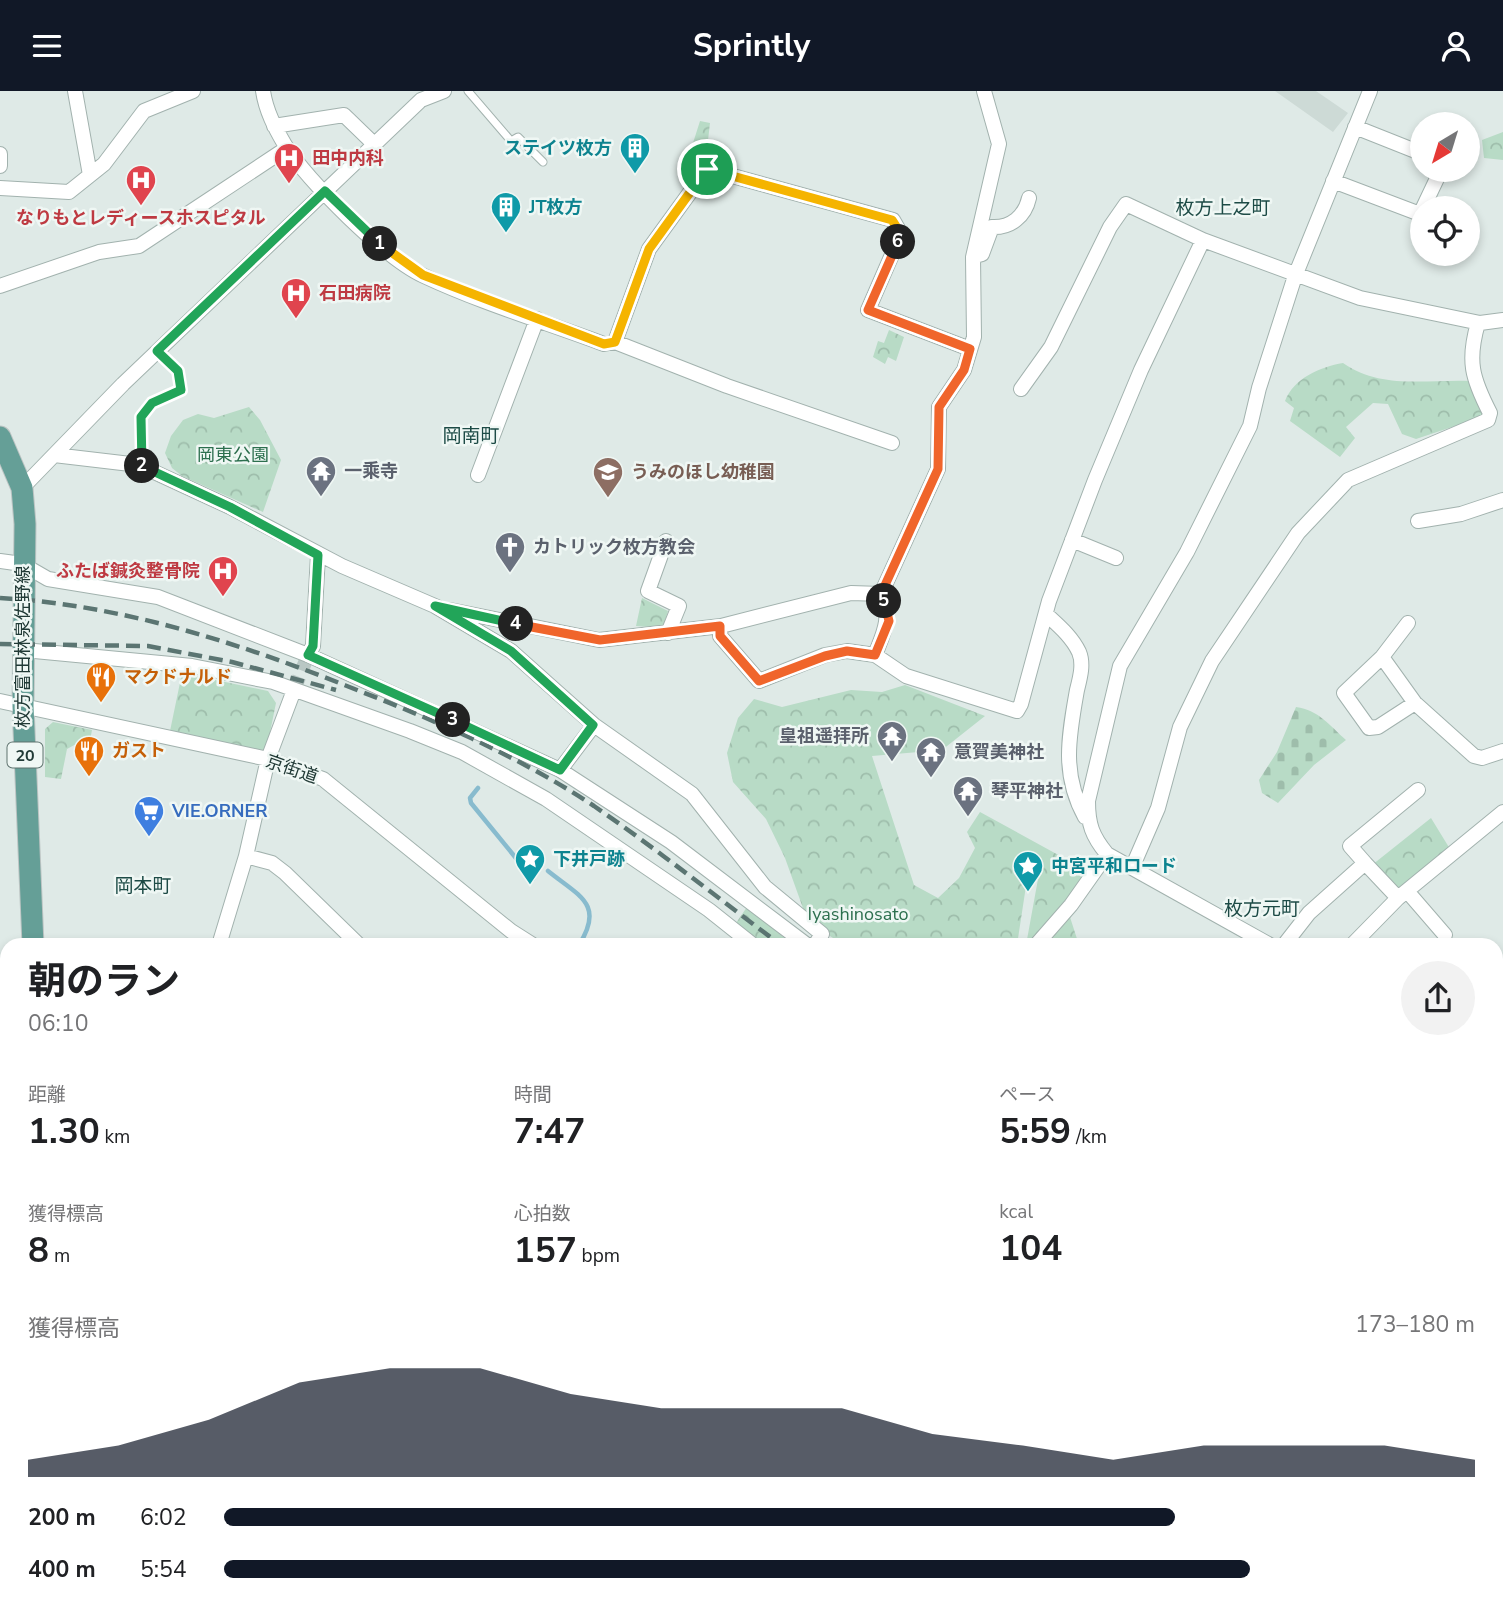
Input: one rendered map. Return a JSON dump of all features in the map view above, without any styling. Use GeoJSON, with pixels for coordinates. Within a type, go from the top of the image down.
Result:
{"type":"FeatureCollection","features":[{"type":"Feature","properties":{"kind":"main road","name":"枚方富田林泉佐野線"},"geometry":{"type":"LineString","coordinates":[[0,437],[22,488],[23,706],[33,938]]}},
{"type":"Feature","properties":{"kind":"street"},"geometry":{"type":"LineString","coordinates":[[75,91],[90,175]]}},
{"type":"Feature","properties":{"kind":"street"},"geometry":{"type":"LineString","coordinates":[[0,188],[69,192],[104,164],[144,111],[193,91]]}},
{"type":"Feature","properties":{"kind":"street"},"geometry":{"type":"LineString","coordinates":[[263,91],[274,127],[287,148],[325,191],[392,256],[423,275],[604,344],[615,342],[727,386],[892,443]]}},
{"type":"Feature","properties":{"kind":"street"},"geometry":{"type":"LineString","coordinates":[[22,488],[157,351],[421,100],[444,91]]}},
{"type":"Feature","properties":{"kind":"street"},"geometry":{"type":"LineString","coordinates":[[875,655],[889,621],[881,594],[938,469],[939,407],[964,370],[970,349],[975,321],[973,257],[999,144],[984,91]]}},
{"type":"Feature","properties":{"kind":"street"},"geometry":{"type":"LineString","coordinates":[[1088,822],[1088,801],[1120,666],[1186,552],[1250,426],[1258,388],[1295,277],[1370,91]]}},
{"type":"Feature","properties":{"kind":"street"},"geometry":{"type":"LineString","coordinates":[[274,127],[344,115],[376,145]]}},
{"type":"Feature","properties":{"kind":"street"},"geometry":{"type":"LineString","coordinates":[[1355,127],[1410,149]]}},
{"type":"Feature","properties":{"kind":"street"},"geometry":{"type":"LineString","coordinates":[[0,286],[99,252],[138,246],[287,148]]}},
{"type":"Feature","properties":{"kind":"street"},"geometry":{"type":"LineString","coordinates":[[0,154],[0,166]]}},
{"type":"Feature","properties":{"kind":"street"},"geometry":{"type":"LineString","coordinates":[[615,342],[649,249],[707,169],[892,220],[901,234],[868,310],[970,349]]}},
{"type":"Feature","properties":{"kind":"street"},"geometry":{"type":"LineString","coordinates":[[1333,181],[1410,210]]}},
{"type":"Feature","properties":{"kind":"street"},"geometry":{"type":"LineString","coordinates":[[973,257],[982,254],[992,227],[1006,225],[1020,217],[1029,198]]}},
{"type":"Feature","properties":{"kind":"street"},"geometry":{"type":"LineString","coordinates":[[1021,389],[1051,347],[1110,227],[1126,204],[1203,240],[1295,277],[1360,298],[1494,323]]}},
{"type":"Feature","properties":{"kind":"street"},"geometry":{"type":"LineString","coordinates":[[720,626],[720,636],[759,681],[825,656],[847,651],[875,655],[906,676],[1017,711],[1049,601],[1072,540],[1137,380],[1203,240]]}},
{"type":"Feature","properties":{"kind":"street"},"geometry":{"type":"LineString","coordinates":[[478,475],[537,319]]}},
{"type":"Feature","properties":{"kind":"street"},"geometry":{"type":"LineString","coordinates":[[1132,868],[1157,808],[1180,727],[1212,661],[1298,533],[1348,480],[1488,420],[1490,413],[1471,368],[1471,348],[1494,323]]}},
{"type":"Feature","properties":{"kind":"street"},"geometry":{"type":"LineString","coordinates":[[54,455],[139,465],[230,507],[318,555],[435,606],[511,651],[593,725],[692,794],[765,887],[822,934],[820,938]]}},
{"type":"Feature","properties":{"kind":"street"},"geometry":{"type":"LineString","coordinates":[[1418,521],[1473,510],[1503,500]]}},
{"type":"Feature","properties":{"kind":"street"},"geometry":{"type":"LineString","coordinates":[[1072,540],[1116,558]]}},
{"type":"Feature","properties":{"kind":"street"},"geometry":{"type":"LineString","coordinates":[[666,541],[648,590],[679,606],[668,633]]}},
{"type":"Feature","properties":{"kind":"street"},"geometry":{"type":"LineString","coordinates":[[308,655],[313,646],[318,555]]}},
{"type":"Feature","properties":{"kind":"street"},"geometry":{"type":"LineString","coordinates":[[0,561],[22,564],[48,579],[158,597],[308,655],[560,770],[671,842],[798,938]]}},
{"type":"Feature","properties":{"kind":"street"},"geometry":{"type":"LineString","coordinates":[[435,606],[600,640],[720,626],[851,593],[881,594]]}},
{"type":"Feature","properties":{"kind":"street"},"geometry":{"type":"LineString","coordinates":[[1047,615],[1069,636],[1080,654],[1080,675],[1067,746],[1067,764],[1073,788],[1094,839],[1107,854],[1257,938]]}},
{"type":"Feature","properties":{"kind":"street"},"geometry":{"type":"LineString","coordinates":[[1408,623],[1382,656],[1345,693],[1369,728],[1378,727],[1415,703]]}},
{"type":"Feature","properties":{"kind":"street"},"geometry":{"type":"LineString","coordinates":[[24,650],[192,666],[273,682],[462,752],[546,799],[709,910],[744,938]]}},
{"type":"Feature","properties":{"kind":"street"},"geometry":{"type":"LineString","coordinates":[[1382,656],[1415,703],[1474,756],[1482,758],[1503,751]]}},
{"type":"Feature","properties":{"kind":"street"},"geometry":{"type":"LineString","coordinates":[[221,938],[246,856],[268,759],[294,690]]}},
{"type":"Feature","properties":{"kind":"street","name":"京街道"},"geometry":{"type":"LineString","coordinates":[[0,701],[268,759],[334,785],[522,938]]}},
{"type":"Feature","properties":{"kind":"street"},"geometry":{"type":"LineString","coordinates":[[560,770],[593,725]]}},
{"type":"Feature","properties":{"kind":"street"},"geometry":{"type":"LineString","coordinates":[[1418,790],[1350,846],[1365,863],[1403,894],[1445,935]]}},
{"type":"Feature","properties":{"kind":"street"},"geometry":{"type":"LineString","coordinates":[[1359,938],[1403,894],[1503,812]]}},
{"type":"Feature","properties":{"kind":"street"},"geometry":{"type":"LineString","coordinates":[[1042,938],[1071,905],[1107,854]]}},
{"type":"Feature","properties":{"kind":"street"},"geometry":{"type":"LineString","coordinates":[[246,856],[272,863],[285,873],[352,938]]}},
{"type":"Feature","properties":{"kind":"street"},"geometry":{"type":"LineString","coordinates":[[1289,938],[1309,913],[1365,863]]}},
{"type":"Feature","properties":{"kind":"lane"},"geometry":{"type":"LineString","coordinates":[[468,91],[511,141],[518,137],[543,162]]}},
{"type":"Feature","properties":{"kind":"lane"},"geometry":{"type":"LineString","coordinates":[[139,465],[141,417],[152,403],[181,390],[178,371],[157,351]]}},
{"type":"Feature","properties":{"kind":"shaded area"},"geometry":{"type":"Polygon","coordinates":[[[1275,91],[1316,91],[1348,113],[1333,132],[1275,91]]]}},
{"type":"Feature","properties":{"kind":"green space"},"geometry":{"type":"Polygon","coordinates":[[[700,121],[710,123],[707,149],[693,143],[700,121]]]}},
{"type":"Feature","properties":{"kind":"green space"},"geometry":{"type":"Polygon","coordinates":[[[1503,132],[1503,160],[1484,158],[1482,140],[1503,132]]]}},
{"type":"Feature","properties":{"kind":"green space"},"geometry":{"type":"Polygon","coordinates":[[[889,330],[904,337],[896,361],[888,357],[885,364],[873,357],[878,341],[884,343],[889,330]]]}},
{"type":"Feature","properties":{"kind":"green space"},"geometry":{"type":"Polygon","coordinates":[[[1343,363],[1373,377],[1389,380],[1471,381],[1485,416],[1416,439],[1402,434],[1388,404],[1373,403],[1346,427],[1355,438],[1340,457],[1290,421],[1294,408],[1285,401],[1301,380],[1326,367],[1343,363]]]}},
{"type":"Feature","properties":{"kind":"green space","name":"岡東公園"},"geometry":{"type":"Polygon","coordinates":[[[249,407],[260,420],[281,460],[263,512],[182,476],[172,468],[165,453],[171,436],[183,420],[198,414],[214,418],[249,407]]]}},
{"type":"Feature","properties":{"kind":"green space"},"geometry":{"type":"Polygon","coordinates":[[[642,598],[668,611],[663,628],[636,626],[642,598]]]}},
{"type":"Feature","properties":{"kind":"green space"},"geometry":{"type":"Polygon","coordinates":[[[182,673],[268,691],[276,703],[266,752],[170,731],[182,673]]]}},
{"type":"Feature","properties":{"kind":"green space","name":"Iyashinosato"},"geometry":{"type":"Polygon","coordinates":[[[905,685],[985,716],[942,750],[872,756],[914,885],[938,898],[959,878],[975,848],[967,832],[980,812],[1093,874],[1041,938],[1027,938],[1038,879],[1018,872],[1026,886],[1018,938],[833,938],[808,922],[785,858],[766,819],[733,782],[727,753],[738,718],[754,699],[782,707],[851,690],[882,692],[905,685]]]}},
{"type":"Feature","properties":{"kind":"green space"},"geometry":{"type":"Polygon","coordinates":[[[1296,707],[1318,715],[1346,740],[1314,765],[1278,803],[1262,793],[1259,780],[1277,752],[1296,707]]]}},
{"type":"Feature","properties":{"kind":"green space"},"geometry":{"type":"Polygon","coordinates":[[[53,722],[92,730],[89,746],[78,743],[67,749],[61,779],[45,777],[45,729],[53,722]]]}},
{"type":"Feature","properties":{"kind":"green space"},"geometry":{"type":"Polygon","coordinates":[[[1431,818],[1450,849],[1399,893],[1372,865],[1431,818]]]}},
{"type":"Feature","properties":{"kind":"green space"},"geometry":{"type":"Polygon","coordinates":[[[747,907],[785,938],[754,938],[736,923],[747,907]]]}},
{"type":"Feature","properties":{"kind":"green space"},"geometry":{"type":"Polygon","coordinates":[[[1069,914],[1077,938],[1048,938],[1069,914]]]}},
{"type":"Feature","properties":{"kind":"waterway"},"geometry":{"type":"LineString","coordinates":[[478,788],[470,798],[471,803],[533,879]]}},
{"type":"Feature","properties":{"kind":"waterway"},"geometry":{"type":"LineString","coordinates":[[548,871],[585,902],[589,910],[589,920],[582,938]]}},
{"type":"Feature","properties":{"kind":"tunnel"},"geometry":{"type":"LineString","coordinates":[[294,690],[308,655]]}},
{"type":"Feature","properties":{"kind":"railway"},"geometry":{"type":"LineString","coordinates":[[0,598],[92,609],[182,629],[314,673],[449,728],[508,756],[594,806],[772,938]]}},
{"type":"Feature","properties":{"kind":"railway"},"geometry":{"type":"LineString","coordinates":[[0,644],[148,646],[232,662],[336,690]]}},
{"type":"Feature","properties":{"kind":"place","name":"ステイツ枚方"},"geometry":{"type":"Point","coordinates":[635,175]}},
{"type":"Feature","properties":{"kind":"place","name":"田中内科"},"geometry":{"type":"Point","coordinates":[289,185]}},
{"type":"Feature","properties":{"kind":"place","name":"なりもとレディースホスピタル"},"geometry":{"type":"Point","coordinates":[141,207]}},
{"type":"Feature","properties":{"kind":"place","name":"JT枚方"},"geometry":{"type":"Point","coordinates":[506,234]}},
{"type":"Feature","properties":{"kind":"place","name":"石田病院"},"geometry":{"type":"Point","coordinates":[296,320]}},
{"type":"Feature","properties":{"kind":"place","name":"一乘寺"},"geometry":{"type":"Point","coordinates":[321,498]}},
{"type":"Feature","properties":{"kind":"place","name":"うみのほし幼稚園"},"geometry":{"type":"Point","coordinates":[608,499]}},
{"type":"Feature","properties":{"kind":"place","name":"カトリック枚方教会"},"geometry":{"type":"Point","coordinates":[510,574]}},
{"type":"Feature","properties":{"kind":"place","name":"ふたば鍼灸整骨院"},"geometry":{"type":"Point","coordinates":[223,598]}},
{"type":"Feature","properties":{"kind":"place","name":"マクドナルド"},"geometry":{"type":"Point","coordinates":[101,704]}},
{"type":"Feature","properties":{"kind":"place","name":"皇祖遥拝所"},"geometry":{"type":"Point","coordinates":[892,763]}},
{"type":"Feature","properties":{"kind":"place","name":"ガスト"},"geometry":{"type":"Point","coordinates":[89,778]}},
{"type":"Feature","properties":{"kind":"place","name":"意賀美神社"},"geometry":{"type":"Point","coordinates":[931,779]}},
{"type":"Feature","properties":{"kind":"place","name":"琴平神社"},"geometry":{"type":"Point","coordinates":[968,818]}},
{"type":"Feature","properties":{"kind":"place","name":"VIE.ORNER"},"geometry":{"type":"Point","coordinates":[149,838]}},
{"type":"Feature","properties":{"kind":"place","name":"下井戸跡"},"geometry":{"type":"Point","coordinates":[530,886]}},
{"type":"Feature","properties":{"kind":"place","name":"中宮平和ロード"},"geometry":{"type":"Point","coordinates":[1028,893]}},
{"type":"Feature","properties":{"kind":"district","name":"枚方上之町"},"geometry":{"type":"Point","coordinates":[1223,207]}},
{"type":"Feature","properties":{"kind":"district","name":"岡南町"},"geometry":{"type":"Point","coordinates":[471,435]}},
{"type":"Feature","properties":{"kind":"district","name":"岡本町"},"geometry":{"type":"Point","coordinates":[143,885]}},
{"type":"Feature","properties":{"kind":"district","name":"枚方元町"},"geometry":{"type":"Point","coordinates":[1262,908]}},
{"type":"Feature","properties":{"kind":"route"},"geometry":{"type":"LineString","coordinates":[[707,169],[892,220],[901,234],[868,310],[970,349],[964,370],[939,407],[938,469],[881,594],[889,621],[875,655],[847,651],[825,656],[759,681],[720,636],[720,626],[600,640],[560,634],[435,606],[511,651],[593,725],[560,770],[308,655],[313,646],[318,555],[230,507],[139,465],[141,417],[152,403],[181,390],[178,371],[157,351],[325,191],[392,256],[423,275],[604,344],[615,342],[649,249],[707,169]]}}]}
